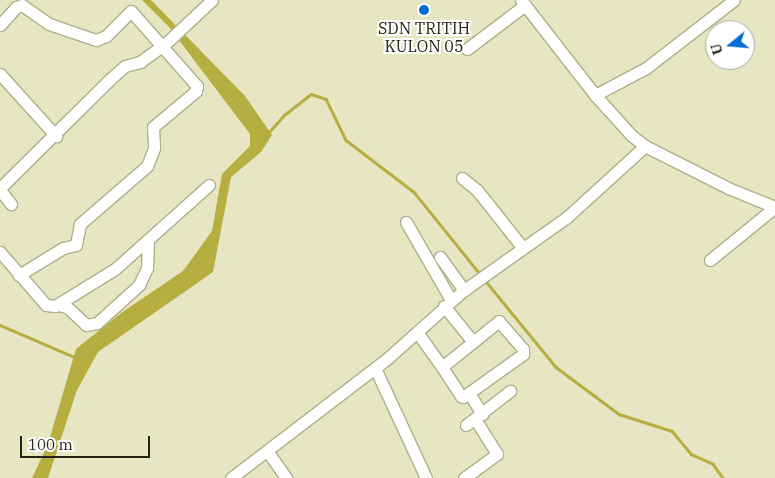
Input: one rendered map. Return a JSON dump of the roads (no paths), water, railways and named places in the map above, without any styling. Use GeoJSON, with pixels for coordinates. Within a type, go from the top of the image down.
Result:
{"type":"FeatureCollection","features":[{"type":"Feature","properties":{"kind":"street"},"geometry":{"type":"LineString","coordinates":[[11,204],[0,189],[56,136],[110,79],[125,66],[140,62],[163,45],[212,0]]}},
{"type":"Feature","properties":{"kind":"street"},"geometry":{"type":"LineString","coordinates":[[594,95],[646,68],[734,0]]}},
{"type":"Feature","properties":{"kind":"street"},"geometry":{"type":"LineString","coordinates":[[467,49],[523,3],[594,95],[645,146],[775,207],[710,260]]}},
{"type":"Feature","properties":{"kind":"street"},"geometry":{"type":"LineString","coordinates":[[0,26],[16,7],[22,6],[49,24],[96,40],[106,36],[131,11],[192,79],[196,91],[153,127],[154,148],[147,166],[80,224],[76,245],[63,248],[20,275]]}},
{"type":"Feature","properties":{"kind":"street"},"geometry":{"type":"LineString","coordinates":[[0,74],[56,136]]}},
{"type":"Feature","properties":{"kind":"street"},"geometry":{"type":"LineString","coordinates":[[232,478],[375,368],[447,303],[567,217],[645,146]]}},
{"type":"Feature","properties":{"kind":"street"},"geometry":{"type":"LineString","coordinates":[[462,178],[477,190],[523,248]]}},
{"type":"Feature","properties":{"kind":"street"},"geometry":{"type":"LineString","coordinates":[[58,305],[115,269],[209,185]]}},
{"type":"Feature","properties":{"kind":"street"},"geometry":{"type":"LineString","coordinates":[[406,222],[447,303],[473,342]]}},
{"type":"Feature","properties":{"kind":"street"},"geometry":{"type":"LineString","coordinates":[[0,252],[46,305],[67,307],[86,325],[97,323],[139,285],[147,268],[148,240]]}},
{"type":"Feature","properties":{"kind":"street"},"geometry":{"type":"LineString","coordinates":[[440,258],[464,290]]}},
{"type":"Feature","properties":{"kind":"street"},"geometry":{"type":"LineString","coordinates":[[417,332],[461,396],[469,393],[524,352],[502,322],[442,367]]}},
{"type":"Feature","properties":{"kind":"street"},"geometry":{"type":"LineString","coordinates":[[375,368],[426,478]]}},
{"type":"Feature","properties":{"kind":"street"},"geometry":{"type":"LineString","coordinates":[[474,419],[510,391]]}},
{"type":"Feature","properties":{"kind":"street"},"geometry":{"type":"LineString","coordinates":[[464,478],[497,454],[474,419],[469,393]]}},
{"type":"Feature","properties":{"kind":"street"},"geometry":{"type":"LineString","coordinates":[[268,452],[286,478]]}},
{"type":"Feature","properties":{"kind":"waterway"},"geometry":{"type":"LineString","coordinates":[[268,133],[284,115],[311,94],[326,99],[346,140],[414,192],[481,275]]}},
{"type":"Feature","properties":{"kind":"waterway"},"geometry":{"type":"LineString","coordinates":[[484,279],[556,367],[619,414],[672,431],[691,454],[713,464],[723,478]]}},
{"type":"Feature","properties":{"kind":"waterway"},"geometry":{"type":"LineString","coordinates":[[0,325],[77,358]]}},
{"type":"Feature","properties":{"kind":"place","name":"SDN TRITIH KULON 05"},"geometry":{"type":"Point","coordinates":[424,10]}}]}
